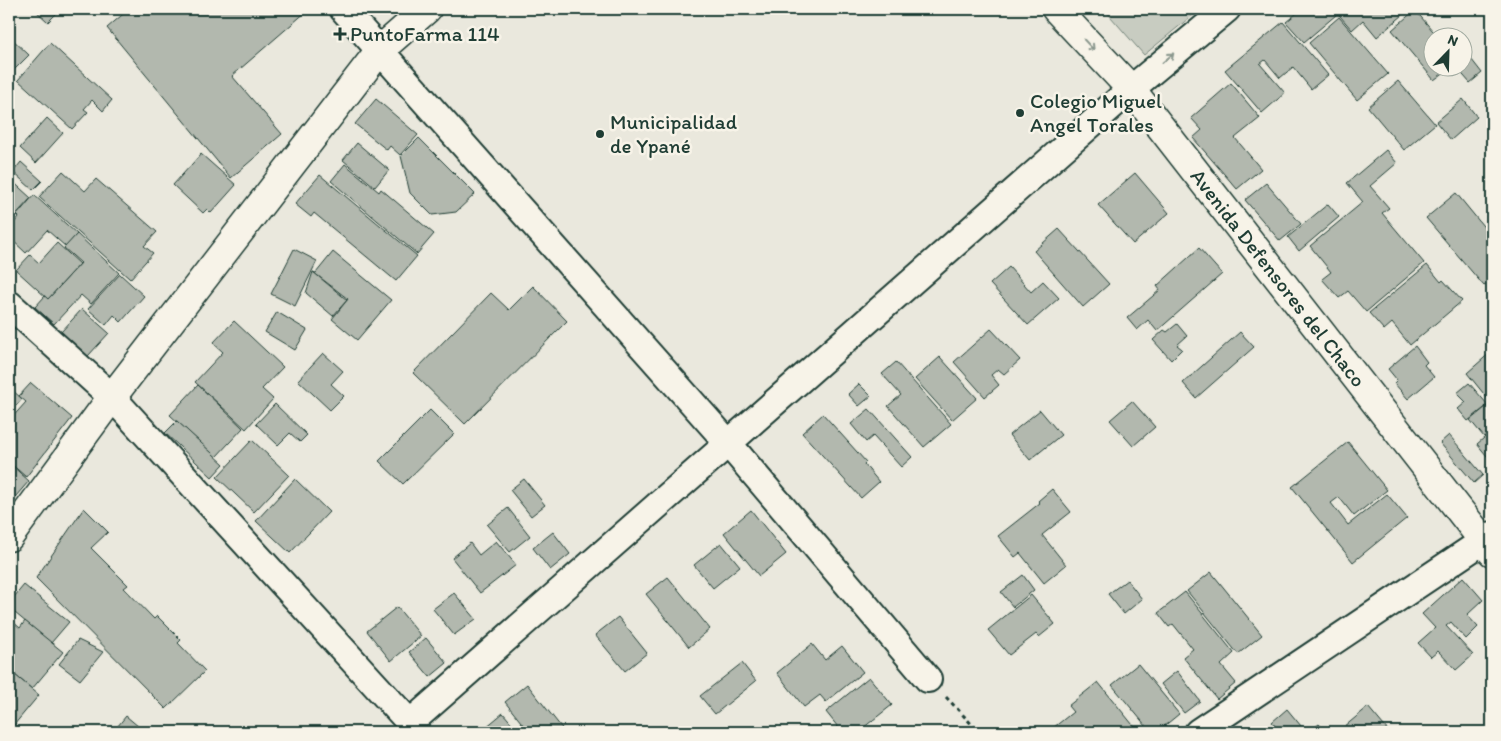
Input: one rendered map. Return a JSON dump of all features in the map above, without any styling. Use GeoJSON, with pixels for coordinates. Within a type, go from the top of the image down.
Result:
{"type":"FeatureCollection","features":[{"type":"Feature","properties":{"kind":"main road"},"geometry":{"type":"LineString","coordinates":[[9,538],[112,397],[380,50],[427,9]]}},
{"type":"Feature","properties":{"kind":"main road","name":"Avenida Defensores del Chaco"},"geometry":{"type":"LineString","coordinates":[[1056,9],[1131,89],[1489,543]]}},
{"type":"Feature","properties":{"kind":"street"},"geometry":{"type":"LineString","coordinates":[[344,9],[728,443],[928,678]]}},
{"type":"Feature","properties":{"kind":"street"},"geometry":{"type":"LineString","coordinates":[[9,304],[112,397],[413,728],[728,443],[1131,89],[1226,9]]}},
{"type":"Feature","properties":{"kind":"street"},"geometry":{"type":"LineString","coordinates":[[1198,732],[1489,543]]}},
{"type":"Feature","properties":{"kind":"path"},"geometry":{"type":"LineString","coordinates":[[928,678],[979,732]]}},
{"type":"Feature","properties":{"kind":"shaded area"},"geometry":{"type":"Polygon","coordinates":[[[1104,9],[1200,9],[1144,55],[1104,9]]]}},
{"type":"Feature","properties":{"kind":"building"},"geometry":{"type":"Polygon","coordinates":[[[34,9],[61,9],[48,22],[34,9]]]}},
{"type":"Feature","properties":{"kind":"building"},"geometry":{"type":"Polygon","coordinates":[[[129,9],[305,9],[307,11],[232,76],[282,134],[231,178],[107,28],[129,9]]]}},
{"type":"Feature","properties":{"kind":"building"},"geometry":{"type":"Polygon","coordinates":[[[1302,9],[1331,9],[1336,15],[1304,42],[1286,22],[1302,9]]]}},
{"type":"Feature","properties":{"kind":"building"},"geometry":{"type":"Polygon","coordinates":[[[1334,9],[1398,9],[1403,15],[1377,37],[1363,20],[1352,30],[1334,9]]]}},
{"type":"Feature","properties":{"kind":"building"},"geometry":{"type":"Polygon","coordinates":[[[1415,10],[1430,28],[1424,28],[1424,68],[1392,30],[1415,10]]]}},
{"type":"Feature","properties":{"kind":"building"},"geometry":{"type":"Polygon","coordinates":[[[1339,17],[1388,74],[1357,100],[1309,43],[1339,17]]]}},
{"type":"Feature","properties":{"kind":"building"},"geometry":{"type":"Polygon","coordinates":[[[1283,22],[1328,75],[1311,89],[1293,67],[1280,78],[1265,60],[1260,64],[1285,93],[1262,113],[1225,70],[1283,22]]]}},
{"type":"Feature","properties":{"kind":"building"},"geometry":{"type":"Polygon","coordinates":[[[9,36],[29,55],[9,75],[9,36]]]}},
{"type":"Feature","properties":{"kind":"building"},"geometry":{"type":"Polygon","coordinates":[[[50,43],[112,100],[103,111],[92,100],[84,109],[88,112],[72,129],[18,80],[50,43]]]}},
{"type":"Feature","properties":{"kind":"building"},"geometry":{"type":"Polygon","coordinates":[[[1474,63],[1482,73],[1470,83],[1466,78],[1474,78],[1474,63]]]}},
{"type":"Feature","properties":{"kind":"building"},"geometry":{"type":"Polygon","coordinates":[[[1398,81],[1435,124],[1404,150],[1368,107],[1398,81]]]}},
{"type":"Feature","properties":{"kind":"building"},"geometry":{"type":"Polygon","coordinates":[[[1231,83],[1260,118],[1235,138],[1261,169],[1237,189],[1193,138],[1202,130],[1191,118],[1231,83]]]}},
{"type":"Feature","properties":{"kind":"building"},"geometry":{"type":"Polygon","coordinates":[[[376,99],[418,135],[400,155],[390,146],[387,150],[355,124],[376,99]]]}},
{"type":"Feature","properties":{"kind":"building"},"geometry":{"type":"Polygon","coordinates":[[[1463,99],[1477,117],[1451,140],[1436,122],[1463,99]]]}},
{"type":"Feature","properties":{"kind":"building"},"geometry":{"type":"Polygon","coordinates":[[[47,118],[63,133],[36,163],[20,148],[47,118]]]}},
{"type":"Feature","properties":{"kind":"building"},"geometry":{"type":"Polygon","coordinates":[[[419,138],[475,194],[456,212],[432,215],[410,193],[401,156],[419,138]]]}},
{"type":"Feature","properties":{"kind":"building"},"geometry":{"type":"Polygon","coordinates":[[[357,143],[389,170],[375,187],[343,160],[357,143]]]}},
{"type":"Feature","properties":{"kind":"building"},"geometry":{"type":"Polygon","coordinates":[[[1386,150],[1397,163],[1370,186],[1389,208],[1382,213],[1424,263],[1366,312],[1348,291],[1339,298],[1322,279],[1331,272],[1310,246],[1363,202],[1347,183],[1386,150]]]}},
{"type":"Feature","properties":{"kind":"building"},"geometry":{"type":"Polygon","coordinates":[[[201,154],[236,185],[211,213],[207,209],[203,213],[173,185],[201,154]]]}},
{"type":"Feature","properties":{"kind":"building"},"geometry":{"type":"Polygon","coordinates":[[[21,162],[42,181],[33,190],[13,172],[21,162]]]}},
{"type":"Feature","properties":{"kind":"building"},"geometry":{"type":"Polygon","coordinates":[[[345,164],[379,192],[381,189],[434,234],[417,254],[331,181],[345,164]]]}},
{"type":"Feature","properties":{"kind":"building"},"geometry":{"type":"Polygon","coordinates":[[[63,171],[85,191],[96,179],[157,232],[144,246],[153,253],[130,279],[39,197],[63,171]]]}},
{"type":"Feature","properties":{"kind":"building"},"geometry":{"type":"Polygon","coordinates":[[[1135,173],[1169,213],[1133,244],[1098,205],[1135,173]]]}},
{"type":"Feature","properties":{"kind":"building"},"geometry":{"type":"Polygon","coordinates":[[[320,175],[417,256],[396,281],[314,213],[311,217],[295,204],[320,175]]]}},
{"type":"Feature","properties":{"kind":"building"},"geometry":{"type":"Polygon","coordinates":[[[9,178],[31,198],[9,222],[9,178]]]}},
{"type":"Feature","properties":{"kind":"building"},"geometry":{"type":"Polygon","coordinates":[[[1266,183],[1301,224],[1280,241],[1245,200],[1266,183]]]}},
{"type":"Feature","properties":{"kind":"building"},"geometry":{"type":"Polygon","coordinates":[[[1456,193],[1492,237],[1492,279],[1484,286],[1426,218],[1456,193]]]}},
{"type":"Feature","properties":{"kind":"building"},"geometry":{"type":"Polygon","coordinates":[[[34,195],[77,234],[66,247],[47,230],[26,253],[9,237],[9,229],[19,217],[17,215],[34,195]]]}},
{"type":"Feature","properties":{"kind":"building"},"geometry":{"type":"Polygon","coordinates":[[[1328,204],[1339,217],[1299,251],[1288,237],[1328,204]]]}},
{"type":"Feature","properties":{"kind":"building"},"geometry":{"type":"Polygon","coordinates":[[[1059,229],[1109,284],[1083,307],[1034,251],[1059,229]]]}},
{"type":"Feature","properties":{"kind":"building"},"geometry":{"type":"Polygon","coordinates":[[[77,234],[119,273],[91,304],[81,295],[54,324],[35,307],[45,296],[48,299],[81,263],[64,248],[77,234]]]}},
{"type":"Feature","properties":{"kind":"building"},"geometry":{"type":"Polygon","coordinates":[[[57,243],[80,264],[48,299],[16,270],[30,255],[39,263],[57,243]]]}},
{"type":"Feature","properties":{"kind":"building"},"geometry":{"type":"Polygon","coordinates":[[[1199,248],[1222,274],[1157,331],[1148,320],[1137,330],[1127,318],[1160,290],[1157,286],[1199,248]]]}},
{"type":"Feature","properties":{"kind":"building"},"geometry":{"type":"Polygon","coordinates":[[[294,249],[317,261],[295,306],[271,294],[294,249]]]}},
{"type":"Feature","properties":{"kind":"building"},"geometry":{"type":"Polygon","coordinates":[[[333,252],[391,300],[357,340],[332,319],[348,299],[313,272],[316,273],[333,252]]]}},
{"type":"Feature","properties":{"kind":"building"},"geometry":{"type":"Polygon","coordinates":[[[1427,265],[1441,282],[1443,280],[1462,301],[1410,345],[1392,323],[1384,330],[1369,313],[1427,265]]]}},
{"type":"Feature","properties":{"kind":"building"},"geometry":{"type":"Polygon","coordinates":[[[1009,267],[1031,292],[1043,281],[1059,298],[1028,325],[990,284],[1009,267]]]}},
{"type":"Feature","properties":{"kind":"building"},"geometry":{"type":"Polygon","coordinates":[[[313,272],[347,300],[333,316],[306,293],[313,272]]]}},
{"type":"Feature","properties":{"kind":"building"},"geometry":{"type":"Polygon","coordinates":[[[120,274],[144,296],[121,322],[114,315],[106,325],[88,309],[120,274]]]}},
{"type":"Feature","properties":{"kind":"building"},"geometry":{"type":"Polygon","coordinates":[[[533,286],[567,321],[465,424],[413,373],[491,293],[509,310],[533,286]]]}},
{"type":"Feature","properties":{"kind":"building"},"geometry":{"type":"Polygon","coordinates":[[[82,309],[109,333],[88,356],[61,332],[82,309]]]}},
{"type":"Feature","properties":{"kind":"building"},"geometry":{"type":"Polygon","coordinates":[[[277,312],[307,330],[295,350],[265,332],[277,312]]]}},
{"type":"Feature","properties":{"kind":"building"},"geometry":{"type":"Polygon","coordinates":[[[234,321],[283,367],[262,389],[273,399],[246,429],[195,382],[223,352],[213,343],[234,321]]]}},
{"type":"Feature","properties":{"kind":"building"},"geometry":{"type":"Polygon","coordinates":[[[1177,324],[1187,336],[1177,345],[1182,349],[1171,360],[1153,340],[1164,330],[1167,332],[1177,324]]]}},
{"type":"Feature","properties":{"kind":"building"},"geometry":{"type":"Polygon","coordinates":[[[991,329],[1020,360],[1004,374],[998,369],[991,375],[999,385],[985,397],[954,362],[991,329]]]}},
{"type":"Feature","properties":{"kind":"building"},"geometry":{"type":"Polygon","coordinates":[[[1240,332],[1254,347],[1196,398],[1183,383],[1240,332]]]}},
{"type":"Feature","properties":{"kind":"building"},"geometry":{"type":"Polygon","coordinates":[[[1415,346],[1427,362],[1424,365],[1434,377],[1408,399],[1394,383],[1397,380],[1388,369],[1415,346]]]}},
{"type":"Feature","properties":{"kind":"building"},"geometry":{"type":"Polygon","coordinates":[[[1492,351],[1492,404],[1467,373],[1492,351]]]}},
{"type":"Feature","properties":{"kind":"building"},"geometry":{"type":"Polygon","coordinates":[[[323,353],[343,371],[331,384],[344,396],[330,410],[298,380],[323,353]]]}},
{"type":"Feature","properties":{"kind":"building"},"geometry":{"type":"Polygon","coordinates":[[[940,357],[977,398],[952,420],[915,379],[940,357]]]}},
{"type":"Feature","properties":{"kind":"building"},"geometry":{"type":"Polygon","coordinates":[[[896,362],[951,424],[924,447],[888,406],[901,395],[882,374],[896,362]]]}},
{"type":"Feature","properties":{"kind":"building"},"geometry":{"type":"Polygon","coordinates":[[[31,383],[72,418],[26,477],[9,462],[9,421],[26,402],[19,396],[31,383]]]}},
{"type":"Feature","properties":{"kind":"building"},"geometry":{"type":"Polygon","coordinates":[[[1469,383],[1488,405],[1468,421],[1458,409],[1466,402],[1457,393],[1469,383]]]}},
{"type":"Feature","properties":{"kind":"building"},"geometry":{"type":"Polygon","coordinates":[[[859,384],[871,396],[859,406],[848,394],[859,384]]]}},
{"type":"Feature","properties":{"kind":"building"},"geometry":{"type":"Polygon","coordinates":[[[198,385],[243,428],[216,457],[170,415],[198,385]]]}},
{"type":"Feature","properties":{"kind":"building"},"geometry":{"type":"Polygon","coordinates":[[[9,387],[22,399],[9,414],[9,387]]]}},
{"type":"Feature","properties":{"kind":"building"},"geometry":{"type":"Polygon","coordinates":[[[1132,401],[1155,427],[1133,446],[1110,420],[1132,401]]]}},
{"type":"Feature","properties":{"kind":"building"},"geometry":{"type":"Polygon","coordinates":[[[1491,403],[1492,430],[1484,437],[1470,420],[1491,403]]]}},
{"type":"Feature","properties":{"kind":"building"},"geometry":{"type":"Polygon","coordinates":[[[275,404],[307,435],[300,442],[290,433],[278,445],[256,424],[275,404]]]}},
{"type":"Feature","properties":{"kind":"building"},"geometry":{"type":"Polygon","coordinates":[[[869,409],[912,457],[901,467],[873,436],[866,442],[851,424],[869,409]]]}},
{"type":"Feature","properties":{"kind":"building"},"geometry":{"type":"Polygon","coordinates":[[[430,410],[454,434],[403,484],[379,461],[430,410]]]}},
{"type":"Feature","properties":{"kind":"building"},"geometry":{"type":"Polygon","coordinates":[[[1040,410],[1061,435],[1030,460],[1009,435],[1040,410]]]}},
{"type":"Feature","properties":{"kind":"building"},"geometry":{"type":"Polygon","coordinates":[[[823,414],[866,462],[864,464],[879,482],[861,498],[802,433],[823,414]]]}},
{"type":"Feature","properties":{"kind":"building"},"geometry":{"type":"Polygon","coordinates":[[[177,421],[224,464],[212,477],[165,433],[177,421]]]}},
{"type":"Feature","properties":{"kind":"building"},"geometry":{"type":"Polygon","coordinates":[[[1491,432],[1492,434],[1492,462],[1477,444],[1491,432]]]}},
{"type":"Feature","properties":{"kind":"building"},"geometry":{"type":"Polygon","coordinates":[[[1449,435],[1483,475],[1474,483],[1440,443],[1449,435]]]}},
{"type":"Feature","properties":{"kind":"building"},"geometry":{"type":"Polygon","coordinates":[[[252,440],[289,475],[254,512],[217,477],[252,440]]]}},
{"type":"Feature","properties":{"kind":"building"},"geometry":{"type":"Polygon","coordinates":[[[1348,442],[1387,490],[1354,516],[1339,497],[1331,503],[1348,525],[1387,494],[1407,518],[1353,562],[1292,487],[1348,442]]]}},
{"type":"Feature","properties":{"kind":"building"},"geometry":{"type":"Polygon","coordinates":[[[9,463],[29,481],[9,504],[9,463]]]}},
{"type":"Feature","properties":{"kind":"building"},"geometry":{"type":"Polygon","coordinates":[[[295,479],[329,512],[290,553],[256,521],[295,479]]]}},
{"type":"Feature","properties":{"kind":"building"},"geometry":{"type":"Polygon","coordinates":[[[524,479],[545,505],[531,516],[510,490],[524,479]]]}},
{"type":"Feature","properties":{"kind":"building"},"geometry":{"type":"Polygon","coordinates":[[[1052,489],[1071,512],[1042,535],[1066,565],[1044,583],[1020,553],[1015,557],[998,536],[1040,503],[1038,501],[1052,489]]]}},
{"type":"Feature","properties":{"kind":"building"},"geometry":{"type":"Polygon","coordinates":[[[84,508],[108,532],[91,548],[128,585],[124,588],[154,619],[157,616],[181,640],[178,643],[205,671],[166,709],[36,578],[84,508]]]}},
{"type":"Feature","properties":{"kind":"building"},"geometry":{"type":"Polygon","coordinates":[[[508,508],[530,536],[510,552],[487,525],[508,508]]]}},
{"type":"Feature","properties":{"kind":"building"},"geometry":{"type":"Polygon","coordinates":[[[751,510],[786,554],[759,576],[724,533],[751,510]]]}},
{"type":"Feature","properties":{"kind":"building"},"geometry":{"type":"Polygon","coordinates":[[[553,532],[570,554],[550,570],[533,548],[553,532]]]}},
{"type":"Feature","properties":{"kind":"building"},"geometry":{"type":"Polygon","coordinates":[[[496,541],[516,565],[480,593],[452,558],[470,543],[479,555],[496,541]]]}},
{"type":"Feature","properties":{"kind":"building"},"geometry":{"type":"Polygon","coordinates":[[[721,543],[740,566],[713,588],[694,565],[721,543]]]}},
{"type":"Feature","properties":{"kind":"building"},"geometry":{"type":"Polygon","coordinates":[[[1211,572],[1262,635],[1238,654],[1187,591],[1211,572]]]}},
{"type":"Feature","properties":{"kind":"building"},"geometry":{"type":"Polygon","coordinates":[[[1023,575],[1034,590],[1013,607],[1001,592],[1023,575]]]}},
{"type":"Feature","properties":{"kind":"building"},"geometry":{"type":"Polygon","coordinates":[[[668,577],[710,629],[689,647],[646,594],[668,577]]]}},
{"type":"Feature","properties":{"kind":"building"},"geometry":{"type":"Polygon","coordinates":[[[1463,577],[1483,600],[1467,615],[1478,627],[1466,639],[1451,622],[1446,626],[1473,655],[1456,670],[1438,651],[1431,657],[1418,643],[1435,628],[1422,614],[1463,577]]]}},
{"type":"Feature","properties":{"kind":"building"},"geometry":{"type":"Polygon","coordinates":[[[1127,580],[1142,599],[1124,614],[1108,594],[1127,580]]]}},
{"type":"Feature","properties":{"kind":"building"},"geometry":{"type":"Polygon","coordinates":[[[24,585],[69,622],[51,643],[9,608],[9,603],[24,585]]]}},
{"type":"Feature","properties":{"kind":"building"},"geometry":{"type":"Polygon","coordinates":[[[1185,592],[1234,653],[1221,665],[1236,683],[1217,699],[1183,657],[1193,649],[1173,624],[1169,627],[1158,613],[1185,592]]]}},
{"type":"Feature","properties":{"kind":"building"},"geometry":{"type":"Polygon","coordinates":[[[454,593],[476,619],[454,635],[433,609],[454,593]]]}},
{"type":"Feature","properties":{"kind":"building"},"geometry":{"type":"Polygon","coordinates":[[[1031,595],[1055,624],[1039,637],[1036,634],[1009,655],[988,630],[1031,595]]]}},
{"type":"Feature","properties":{"kind":"building"},"geometry":{"type":"Polygon","coordinates":[[[397,607],[421,636],[391,661],[367,631],[397,607]]]}},
{"type":"Feature","properties":{"kind":"building"},"geometry":{"type":"Polygon","coordinates":[[[618,617],[647,653],[625,671],[595,635],[618,617]]]}},
{"type":"Feature","properties":{"kind":"building"},"geometry":{"type":"Polygon","coordinates":[[[11,620],[20,628],[25,621],[63,652],[32,689],[9,670],[9,622],[11,620]]]}},
{"type":"Feature","properties":{"kind":"building"},"geometry":{"type":"Polygon","coordinates":[[[426,638],[447,663],[430,677],[409,652],[426,638]]]}},
{"type":"Feature","properties":{"kind":"building"},"geometry":{"type":"Polygon","coordinates":[[[78,640],[103,652],[80,680],[59,664],[78,640]]]}},
{"type":"Feature","properties":{"kind":"building"},"geometry":{"type":"Polygon","coordinates":[[[812,644],[825,660],[842,646],[863,672],[826,702],[820,695],[804,707],[777,673],[812,644]]]}},
{"type":"Feature","properties":{"kind":"building"},"geometry":{"type":"Polygon","coordinates":[[[742,663],[756,681],[715,714],[700,696],[742,663]]]}},
{"type":"Feature","properties":{"kind":"building"},"geometry":{"type":"Polygon","coordinates":[[[1138,664],[1179,714],[1157,732],[1151,732],[1112,685],[1138,664]]]}},
{"type":"Feature","properties":{"kind":"building"},"geometry":{"type":"Polygon","coordinates":[[[9,670],[39,695],[9,731],[9,670]]]}},
{"type":"Feature","properties":{"kind":"building"},"geometry":{"type":"Polygon","coordinates":[[[1177,671],[1200,701],[1184,713],[1161,684],[1177,671]]]}},
{"type":"Feature","properties":{"kind":"building"},"geometry":{"type":"Polygon","coordinates":[[[869,677],[892,705],[858,732],[842,732],[826,712],[869,677]]]}},
{"type":"Feature","properties":{"kind":"building"},"geometry":{"type":"Polygon","coordinates":[[[1098,682],[1137,730],[1134,732],[1048,732],[1073,712],[1068,706],[1098,682]]]}},
{"type":"Feature","properties":{"kind":"building"},"geometry":{"type":"Polygon","coordinates":[[[527,684],[565,732],[529,732],[505,702],[527,684]]]}},
{"type":"Feature","properties":{"kind":"building"},"geometry":{"type":"Polygon","coordinates":[[[1368,707],[1389,732],[1338,732],[1368,707]]]}},
{"type":"Feature","properties":{"kind":"building"},"geometry":{"type":"Polygon","coordinates":[[[1287,709],[1306,732],[1280,732],[1272,722],[1287,709]]]}},
{"type":"Feature","properties":{"kind":"building"},"geometry":{"type":"Polygon","coordinates":[[[503,713],[519,732],[480,732],[503,713]]]}},
{"type":"Feature","properties":{"kind":"building"},"geometry":{"type":"Polygon","coordinates":[[[126,716],[145,732],[113,732],[126,716]]]}},
{"type":"Feature","properties":{"kind":"building"},"geometry":{"type":"Polygon","coordinates":[[[1319,724],[1327,732],[1309,732],[1319,724]]]}},
{"type":"Feature","properties":{"kind":"place","name":"PuntoFarma 114"},"geometry":{"type":"Point","coordinates":[340,34]}},
{"type":"Feature","properties":{"kind":"place","name":"Colegio Miguel Angel Torales"},"geometry":{"type":"Point","coordinates":[1020,113]}},
{"type":"Feature","properties":{"kind":"place","name":"Municipalidad de Ypané"},"geometry":{"type":"Point","coordinates":[600,134]}}]}
